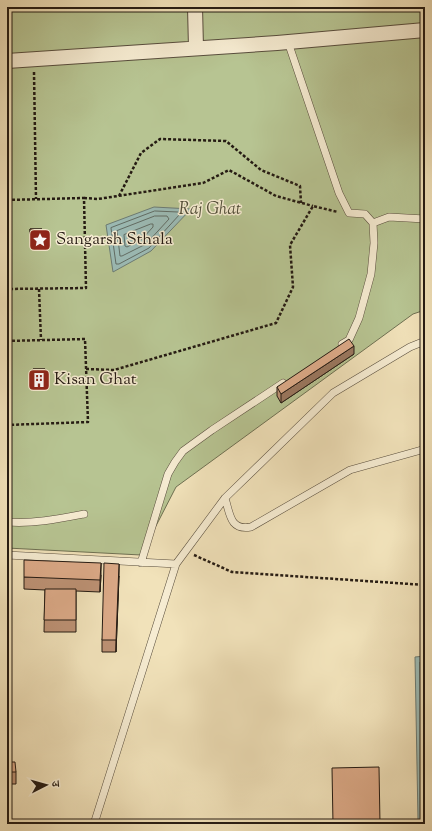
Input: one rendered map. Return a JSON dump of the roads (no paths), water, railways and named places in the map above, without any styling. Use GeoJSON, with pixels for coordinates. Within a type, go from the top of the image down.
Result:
{"type":"FeatureCollection","features":[{"type":"Feature","properties":{"kind":"street"},"geometry":{"type":"LineString","coordinates":[[194,7],[196,48]]}},
{"type":"Feature","properties":{"kind":"street"},"geometry":{"type":"LineString","coordinates":[[7,61],[288,42],[425,30]]}},
{"type":"Feature","properties":{"kind":"lane"},"geometry":{"type":"LineString","coordinates":[[288,42],[339,193],[349,213],[365,214],[373,223],[374,243],[371,274],[359,318],[349,340],[335,349]]}},
{"type":"Feature","properties":{"kind":"lane"},"geometry":{"type":"LineString","coordinates":[[373,223],[389,217],[425,219]]}},
{"type":"Feature","properties":{"kind":"lane"},"geometry":{"type":"LineString","coordinates":[[94,824],[176,564],[225,498],[333,393],[410,347],[425,341]]}},
{"type":"Feature","properties":{"kind":"lane"},"geometry":{"type":"LineString","coordinates":[[141,562],[168,474],[183,451],[212,430],[290,379]]}},
{"type":"Feature","properties":{"kind":"lane"},"geometry":{"type":"LineString","coordinates":[[225,498],[232,522],[244,529],[251,527],[350,470],[425,449]]}},
{"type":"Feature","properties":{"kind":"lane"},"geometry":{"type":"LineString","coordinates":[[7,522],[24,523],[46,521],[84,514]]}},
{"type":"Feature","properties":{"kind":"lane"},"geometry":{"type":"LineString","coordinates":[[7,555],[176,564]]}},
{"type":"Feature","properties":{"kind":"water"},"geometry":{"type":"Polygon","coordinates":[[[154,207],[191,209],[151,251],[113,272],[106,225],[154,207]]]}},
{"type":"Feature","properties":{"kind":"water"},"geometry":{"type":"Polygon","coordinates":[[[425,656],[425,823],[418,820],[415,657],[425,656]]]}},
{"type":"Feature","properties":{"kind":"place","name":"Sangarsh Sthala"},"geometry":{"type":"Point","coordinates":[40,240]}},
{"type":"Feature","properties":{"kind":"place","name":"Kisan Ghat"},"geometry":{"type":"Point","coordinates":[39,380]}},
{"type":"Feature","properties":{"kind":"park label","name":"Raj Ghat"},"geometry":{"type":"Point","coordinates":[210,210]}}]}
